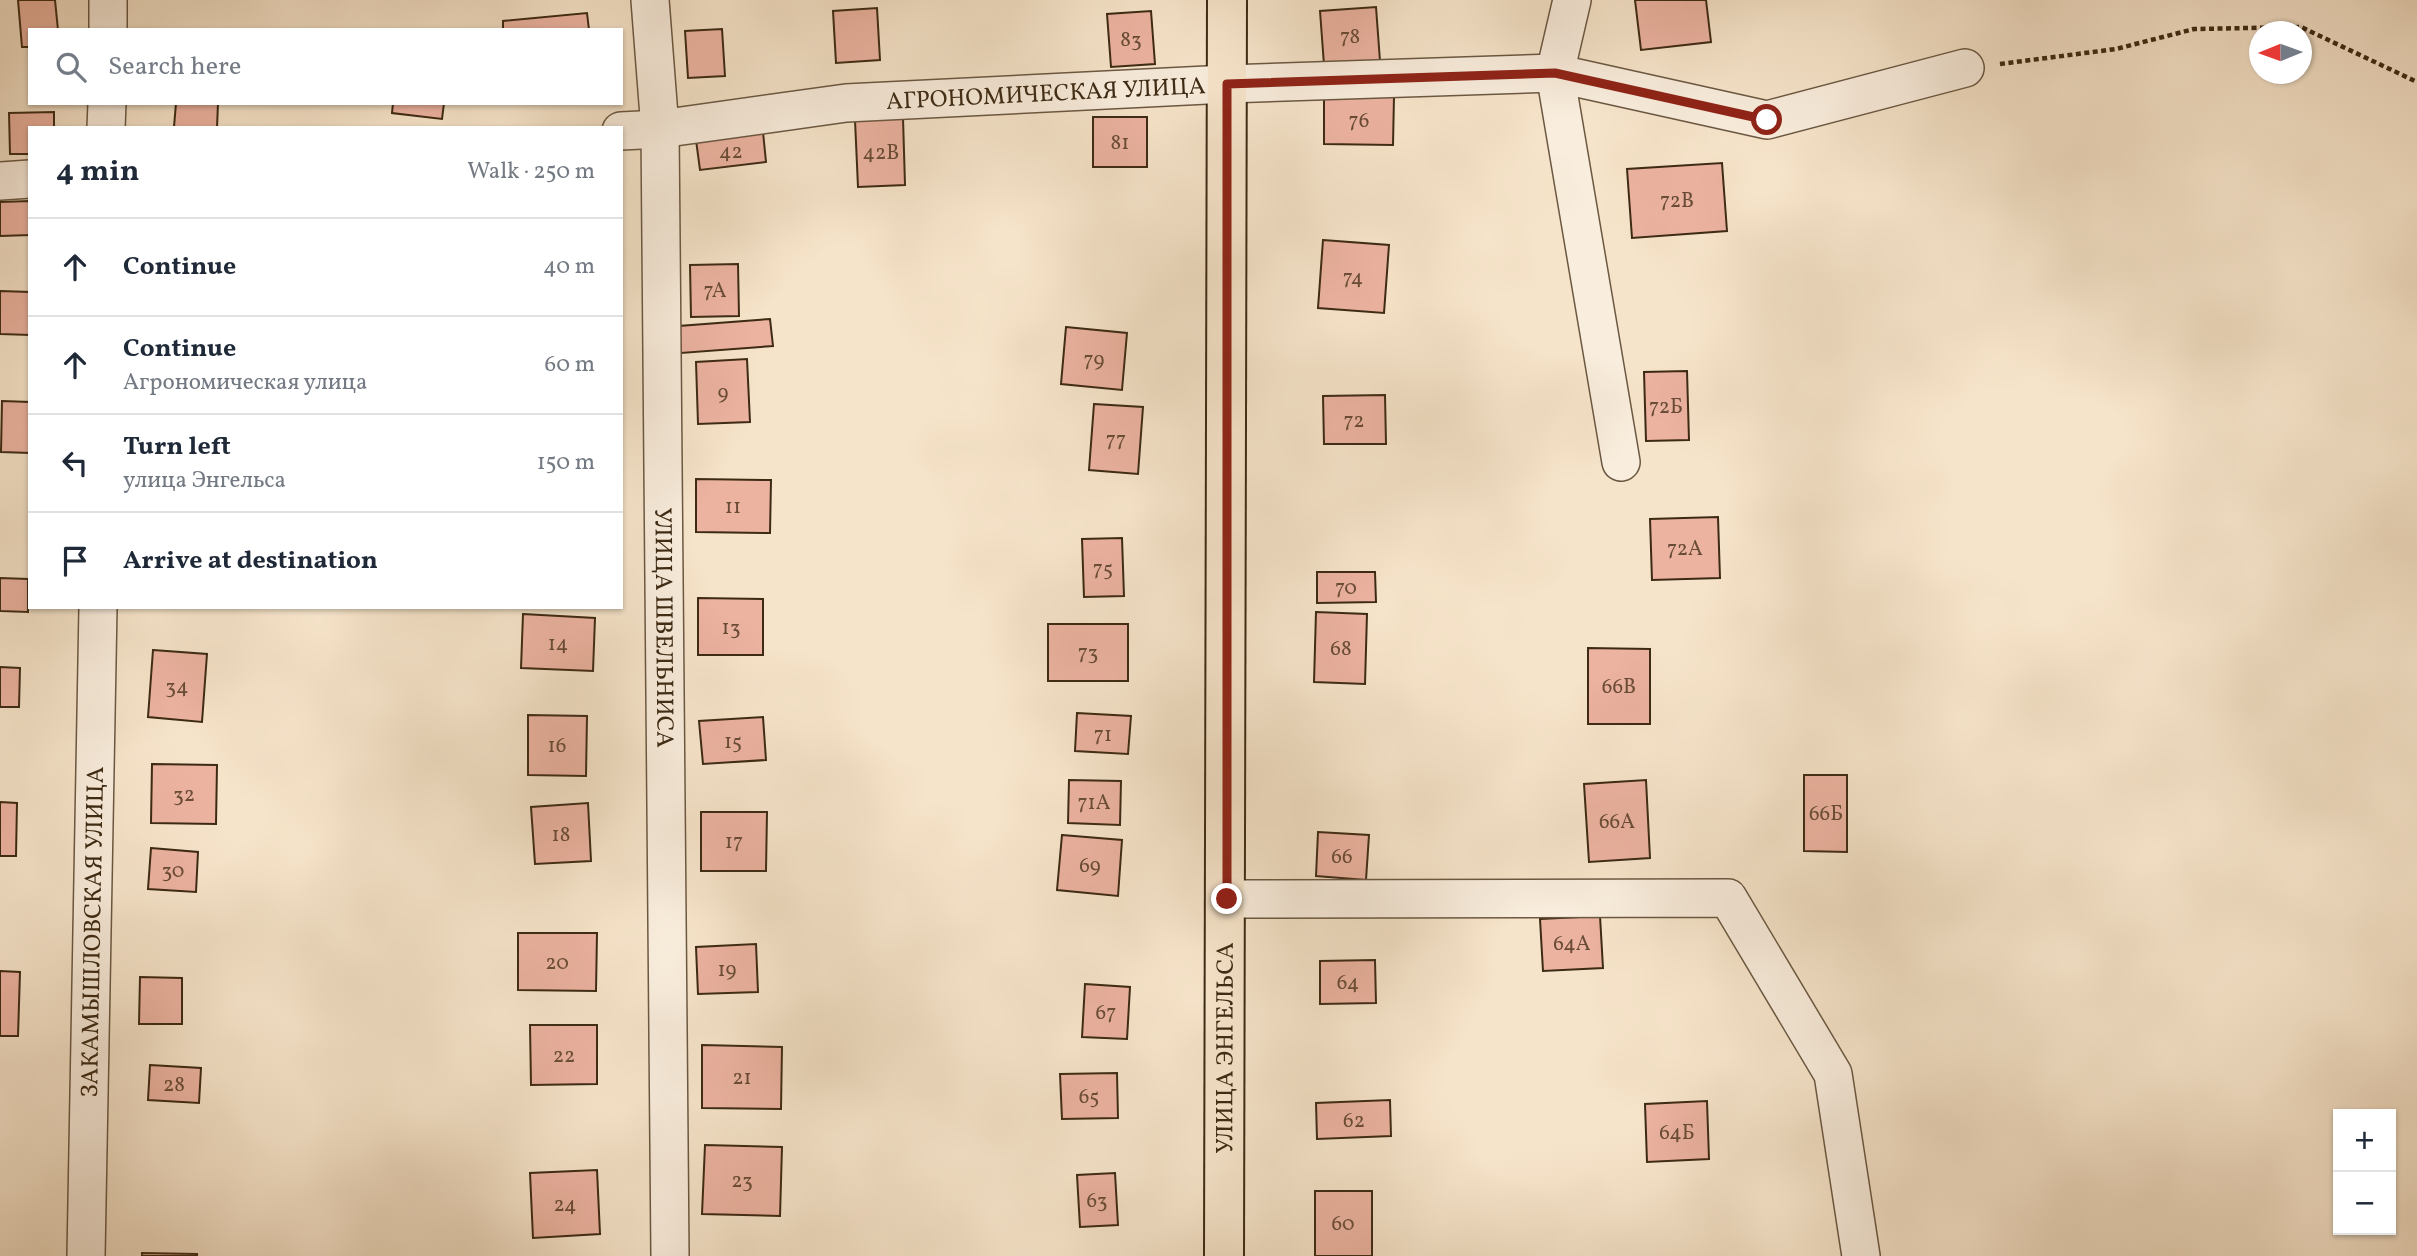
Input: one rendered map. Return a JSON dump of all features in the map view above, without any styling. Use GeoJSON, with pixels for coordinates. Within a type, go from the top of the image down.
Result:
{"type":"FeatureCollection","features":[{"type":"Feature","properties":{"kind":"main road","name":"УЛИЦА ЭНГЕЛЬСА"},"geometry":{"type":"LineString","coordinates":[[1224,1256],[1227,899],[1227,0]]}},
{"type":"Feature","properties":{"kind":"street"},"geometry":{"type":"LineString","coordinates":[[108,0],[108,28]]}},
{"type":"Feature","properties":{"kind":"street","name":"УЛИЦА ШВЕЛЬНИСА"},"geometry":{"type":"LineString","coordinates":[[650,0],[660,129],[670,1256]]}},
{"type":"Feature","properties":{"kind":"street"},"geometry":{"type":"LineString","coordinates":[[1572,0],[1555,73],[1621,462]]}},
{"type":"Feature","properties":{"kind":"street","name":"АГРОНОМИЧЕСКАЯ УЛИЦА"},"geometry":{"type":"LineString","coordinates":[[623,131],[660,129],[846,103],[1227,84],[1555,73],[1767,120],[1965,68]]}},
{"type":"Feature","properties":{"kind":"street"},"geometry":{"type":"LineString","coordinates":[[106,126],[107,105]]}},
{"type":"Feature","properties":{"kind":"street"},"geometry":{"type":"LineString","coordinates":[[0,181],[28,180]]}},
{"type":"Feature","properties":{"kind":"street","name":"ЗАКАМЫШЛОВСКАЯ УЛИЦА"},"geometry":{"type":"LineString","coordinates":[[86,1256],[98,609]]}},
{"type":"Feature","properties":{"kind":"street"},"geometry":{"type":"LineString","coordinates":[[1227,899],[1728,898],[1833,1074],[1861,1256]]}},
{"type":"Feature","properties":{"kind":"path"},"geometry":{"type":"LineString","coordinates":[[1965,68],[2116,49],[2194,29],[2301,27],[2417,82]]}},
{"type":"Feature","properties":{"kind":"building"},"geometry":{"type":"Polygon","coordinates":[[[18,0],[55,0],[58,28],[28,28],[28,47],[22,47],[18,0]]]}},
{"type":"Feature","properties":{"kind":"building"},"geometry":{"type":"Polygon","coordinates":[[[1635,0],[1706,0],[1711,42],[1641,50],[1635,0]]]}},
{"type":"Feature","properties":{"kind":"building"},"geometry":{"type":"Polygon","coordinates":[[[1376,7],[1380,61],[1324,65],[1320,11],[1376,7]]]}},
{"type":"Feature","properties":{"kind":"building"},"geometry":{"type":"Polygon","coordinates":[[[877,8],[880,60],[836,63],[833,11],[877,8]]]}},
{"type":"Feature","properties":{"kind":"building"},"geometry":{"type":"Polygon","coordinates":[[[1151,11],[1155,64],[1111,67],[1107,14],[1151,11]]]}},
{"type":"Feature","properties":{"kind":"building"},"geometry":{"type":"Polygon","coordinates":[[[587,13],[589,28],[503,28],[503,21],[587,13]]]}},
{"type":"Feature","properties":{"kind":"building"},"geometry":{"type":"Polygon","coordinates":[[[722,29],[725,76],[688,78],[685,31],[722,29]]]}},
{"type":"Feature","properties":{"kind":"building"},"geometry":{"type":"Polygon","coordinates":[[[1324,95],[1394,96],[1393,145],[1324,144],[1324,95]]]}},
{"type":"Feature","properties":{"kind":"building"},"geometry":{"type":"Polygon","coordinates":[[[176,105],[218,105],[217,126],[174,126],[176,105]]]}},
{"type":"Feature","properties":{"kind":"building"},"geometry":{"type":"Polygon","coordinates":[[[393,105],[444,105],[442,119],[392,113],[393,105]]]}},
{"type":"Feature","properties":{"kind":"building"},"geometry":{"type":"Polygon","coordinates":[[[54,112],[54,126],[28,126],[28,154],[10,154],[9,113],[54,112]]]}},
{"type":"Feature","properties":{"kind":"building"},"geometry":{"type":"Polygon","coordinates":[[[1093,117],[1147,117],[1147,167],[1093,167],[1093,117]]]}},
{"type":"Feature","properties":{"kind":"building"},"geometry":{"type":"Polygon","coordinates":[[[903,118],[905,185],[858,187],[855,120],[903,118]]]}},
{"type":"Feature","properties":{"kind":"building"},"geometry":{"type":"Polygon","coordinates":[[[763,132],[766,162],[700,170],[696,140],[763,132]]]}},
{"type":"Feature","properties":{"kind":"building"},"geometry":{"type":"Polygon","coordinates":[[[1722,163],[1727,231],[1632,238],[1627,169],[1722,163]]]}},
{"type":"Feature","properties":{"kind":"building"},"geometry":{"type":"Polygon","coordinates":[[[28,201],[28,235],[0,236],[0,202],[28,201]]]}},
{"type":"Feature","properties":{"kind":"building"},"geometry":{"type":"Polygon","coordinates":[[[1323,240],[1389,245],[1384,313],[1318,308],[1323,240]]]}},
{"type":"Feature","properties":{"kind":"building"},"geometry":{"type":"Polygon","coordinates":[[[738,264],[739,316],[691,317],[690,265],[738,264]]]}},
{"type":"Feature","properties":{"kind":"building"},"geometry":{"type":"Polygon","coordinates":[[[0,291],[28,292],[28,335],[0,334],[0,291]]]}},
{"type":"Feature","properties":{"kind":"building"},"geometry":{"type":"Polygon","coordinates":[[[770,319],[773,346],[681,353],[679,326],[770,319]]]}},
{"type":"Feature","properties":{"kind":"building"},"geometry":{"type":"Polygon","coordinates":[[[1066,327],[1127,333],[1122,390],[1061,384],[1066,327]]]}},
{"type":"Feature","properties":{"kind":"building"},"geometry":{"type":"Polygon","coordinates":[[[747,359],[750,422],[698,424],[696,362],[747,359]]]}},
{"type":"Feature","properties":{"kind":"building"},"geometry":{"type":"Polygon","coordinates":[[[1687,371],[1689,440],[1646,441],[1644,372],[1687,371]]]}},
{"type":"Feature","properties":{"kind":"building"},"geometry":{"type":"Polygon","coordinates":[[[1385,395],[1386,444],[1324,444],[1323,396],[1385,395]]]}},
{"type":"Feature","properties":{"kind":"building"},"geometry":{"type":"Polygon","coordinates":[[[2,401],[28,402],[28,453],[1,452],[2,401]]]}},
{"type":"Feature","properties":{"kind":"building"},"geometry":{"type":"Polygon","coordinates":[[[1094,404],[1143,407],[1138,474],[1089,470],[1094,404]]]}},
{"type":"Feature","properties":{"kind":"building"},"geometry":{"type":"Polygon","coordinates":[[[696,479],[771,480],[770,533],[696,532],[696,479]]]}},
{"type":"Feature","properties":{"kind":"building"},"geometry":{"type":"Polygon","coordinates":[[[1718,517],[1720,578],[1652,580],[1650,519],[1718,517]]]}},
{"type":"Feature","properties":{"kind":"building"},"geometry":{"type":"Polygon","coordinates":[[[1122,538],[1124,596],[1084,597],[1082,539],[1122,538]]]}},
{"type":"Feature","properties":{"kind":"building"},"geometry":{"type":"Polygon","coordinates":[[[1317,572],[1375,572],[1376,602],[1317,603],[1317,572]]]}},
{"type":"Feature","properties":{"kind":"building"},"geometry":{"type":"Polygon","coordinates":[[[0,578],[28,579],[28,612],[0,611],[0,578]]]}},
{"type":"Feature","properties":{"kind":"building"},"geometry":{"type":"Polygon","coordinates":[[[698,598],[763,599],[763,655],[698,655],[698,598]]]}},
{"type":"Feature","properties":{"kind":"building"},"geometry":{"type":"Polygon","coordinates":[[[1316,612],[1367,614],[1365,684],[1314,682],[1316,612]]]}},
{"type":"Feature","properties":{"kind":"building"},"geometry":{"type":"Polygon","coordinates":[[[523,614],[595,618],[593,671],[521,668],[523,614]]]}},
{"type":"Feature","properties":{"kind":"building"},"geometry":{"type":"Polygon","coordinates":[[[1048,624],[1128,624],[1128,681],[1048,681],[1048,624]]]}},
{"type":"Feature","properties":{"kind":"building"},"geometry":{"type":"Polygon","coordinates":[[[1588,648],[1650,649],[1650,724],[1588,724],[1588,648]]]}},
{"type":"Feature","properties":{"kind":"building"},"geometry":{"type":"Polygon","coordinates":[[[153,650],[207,654],[202,722],[148,717],[153,650]]]}},
{"type":"Feature","properties":{"kind":"building"},"geometry":{"type":"Polygon","coordinates":[[[0,667],[20,668],[19,707],[0,707],[0,667]]]}},
{"type":"Feature","properties":{"kind":"building"},"geometry":{"type":"Polygon","coordinates":[[[1077,713],[1131,716],[1128,754],[1075,751],[1077,713]]]}},
{"type":"Feature","properties":{"kind":"building"},"geometry":{"type":"Polygon","coordinates":[[[528,715],[587,716],[586,776],[528,775],[528,715]]]}},
{"type":"Feature","properties":{"kind":"building"},"geometry":{"type":"Polygon","coordinates":[[[763,717],[766,760],[703,764],[699,721],[763,717]]]}},
{"type":"Feature","properties":{"kind":"building"},"geometry":{"type":"Polygon","coordinates":[[[152,764],[217,765],[216,824],[151,823],[152,764]]]}},
{"type":"Feature","properties":{"kind":"building"},"geometry":{"type":"Polygon","coordinates":[[[1804,775],[1847,775],[1847,852],[1804,851],[1804,775]]]}},
{"type":"Feature","properties":{"kind":"building"},"geometry":{"type":"Polygon","coordinates":[[[1069,780],[1121,781],[1120,825],[1068,823],[1069,780]]]}},
{"type":"Feature","properties":{"kind":"building"},"geometry":{"type":"Polygon","coordinates":[[[1646,780],[1650,858],[1589,862],[1584,784],[1646,780]]]}},
{"type":"Feature","properties":{"kind":"building"},"geometry":{"type":"Polygon","coordinates":[[[0,802],[17,803],[16,856],[0,856],[0,802]]]}},
{"type":"Feature","properties":{"kind":"building"},"geometry":{"type":"Polygon","coordinates":[[[588,803],[591,861],[535,864],[531,807],[588,803]]]}},
{"type":"Feature","properties":{"kind":"building"},"geometry":{"type":"Polygon","coordinates":[[[701,812],[767,812],[766,871],[701,871],[701,812]]]}},
{"type":"Feature","properties":{"kind":"building"},"geometry":{"type":"Polygon","coordinates":[[[1318,832],[1369,835],[1366,880],[1316,876],[1318,832]]]}},
{"type":"Feature","properties":{"kind":"building"},"geometry":{"type":"Polygon","coordinates":[[[1062,835],[1122,840],[1118,896],[1057,890],[1062,835]]]}},
{"type":"Feature","properties":{"kind":"building"},"geometry":{"type":"Polygon","coordinates":[[[151,848],[198,852],[196,892],[148,889],[151,848]]]}},
{"type":"Feature","properties":{"kind":"building"},"geometry":{"type":"Polygon","coordinates":[[[1600,916],[1603,968],[1543,971],[1540,919],[1600,916]]]}},
{"type":"Feature","properties":{"kind":"building"},"geometry":{"type":"Polygon","coordinates":[[[518,933],[597,933],[596,991],[518,990],[518,933]]]}},
{"type":"Feature","properties":{"kind":"building"},"geometry":{"type":"Polygon","coordinates":[[[756,944],[758,992],[698,994],[696,947],[756,944]]]}},
{"type":"Feature","properties":{"kind":"building"},"geometry":{"type":"Polygon","coordinates":[[[1375,960],[1376,1003],[1320,1004],[1320,961],[1375,960]]]}},
{"type":"Feature","properties":{"kind":"building"},"geometry":{"type":"Polygon","coordinates":[[[0,971],[20,972],[18,1036],[0,1036],[0,971]]]}},
{"type":"Feature","properties":{"kind":"building"},"geometry":{"type":"Polygon","coordinates":[[[140,977],[182,978],[182,1024],[139,1024],[140,977]]]}},
{"type":"Feature","properties":{"kind":"building"},"geometry":{"type":"Polygon","coordinates":[[[1085,984],[1130,987],[1127,1039],[1082,1037],[1085,984]]]}},
{"type":"Feature","properties":{"kind":"building"},"geometry":{"type":"Polygon","coordinates":[[[530,1025],[597,1025],[597,1084],[531,1085],[530,1025]]]}},
{"type":"Feature","properties":{"kind":"building"},"geometry":{"type":"Polygon","coordinates":[[[702,1045],[782,1047],[781,1109],[702,1108],[702,1045]]]}},
{"type":"Feature","properties":{"kind":"building"},"geometry":{"type":"Polygon","coordinates":[[[150,1065],[201,1068],[199,1103],[148,1100],[150,1065]]]}},
{"type":"Feature","properties":{"kind":"building"},"geometry":{"type":"Polygon","coordinates":[[[1117,1073],[1118,1118],[1062,1119],[1060,1074],[1117,1073]]]}},
{"type":"Feature","properties":{"kind":"building"},"geometry":{"type":"Polygon","coordinates":[[[1390,1100],[1391,1136],[1317,1139],[1316,1103],[1390,1100]]]}},
{"type":"Feature","properties":{"kind":"building"},"geometry":{"type":"Polygon","coordinates":[[[1707,1101],[1709,1159],[1647,1162],[1645,1104],[1707,1101]]]}},
{"type":"Feature","properties":{"kind":"building"},"geometry":{"type":"Polygon","coordinates":[[[705,1145],[782,1147],[780,1216],[702,1214],[705,1145]]]}},
{"type":"Feature","properties":{"kind":"building"},"geometry":{"type":"Polygon","coordinates":[[[597,1170],[600,1234],[533,1238],[530,1173],[597,1170]]]}},
{"type":"Feature","properties":{"kind":"building"},"geometry":{"type":"Polygon","coordinates":[[[1115,1173],[1118,1225],[1080,1227],[1077,1175],[1115,1173]]]}},
{"type":"Feature","properties":{"kind":"building"},"geometry":{"type":"Polygon","coordinates":[[[1315,1191],[1372,1191],[1372,1256],[1315,1256],[1315,1191]]]}},
{"type":"Feature","properties":{"kind":"building"},"geometry":{"type":"Polygon","coordinates":[[[142,1253],[197,1254],[197,1256],[142,1256],[142,1253]]]}},
{"type":"Feature","properties":{"kind":"route"},"geometry":{"type":"LineString","coordinates":[[1227,899],[1227,84],[1555,73],[1767,120]]}}]}
